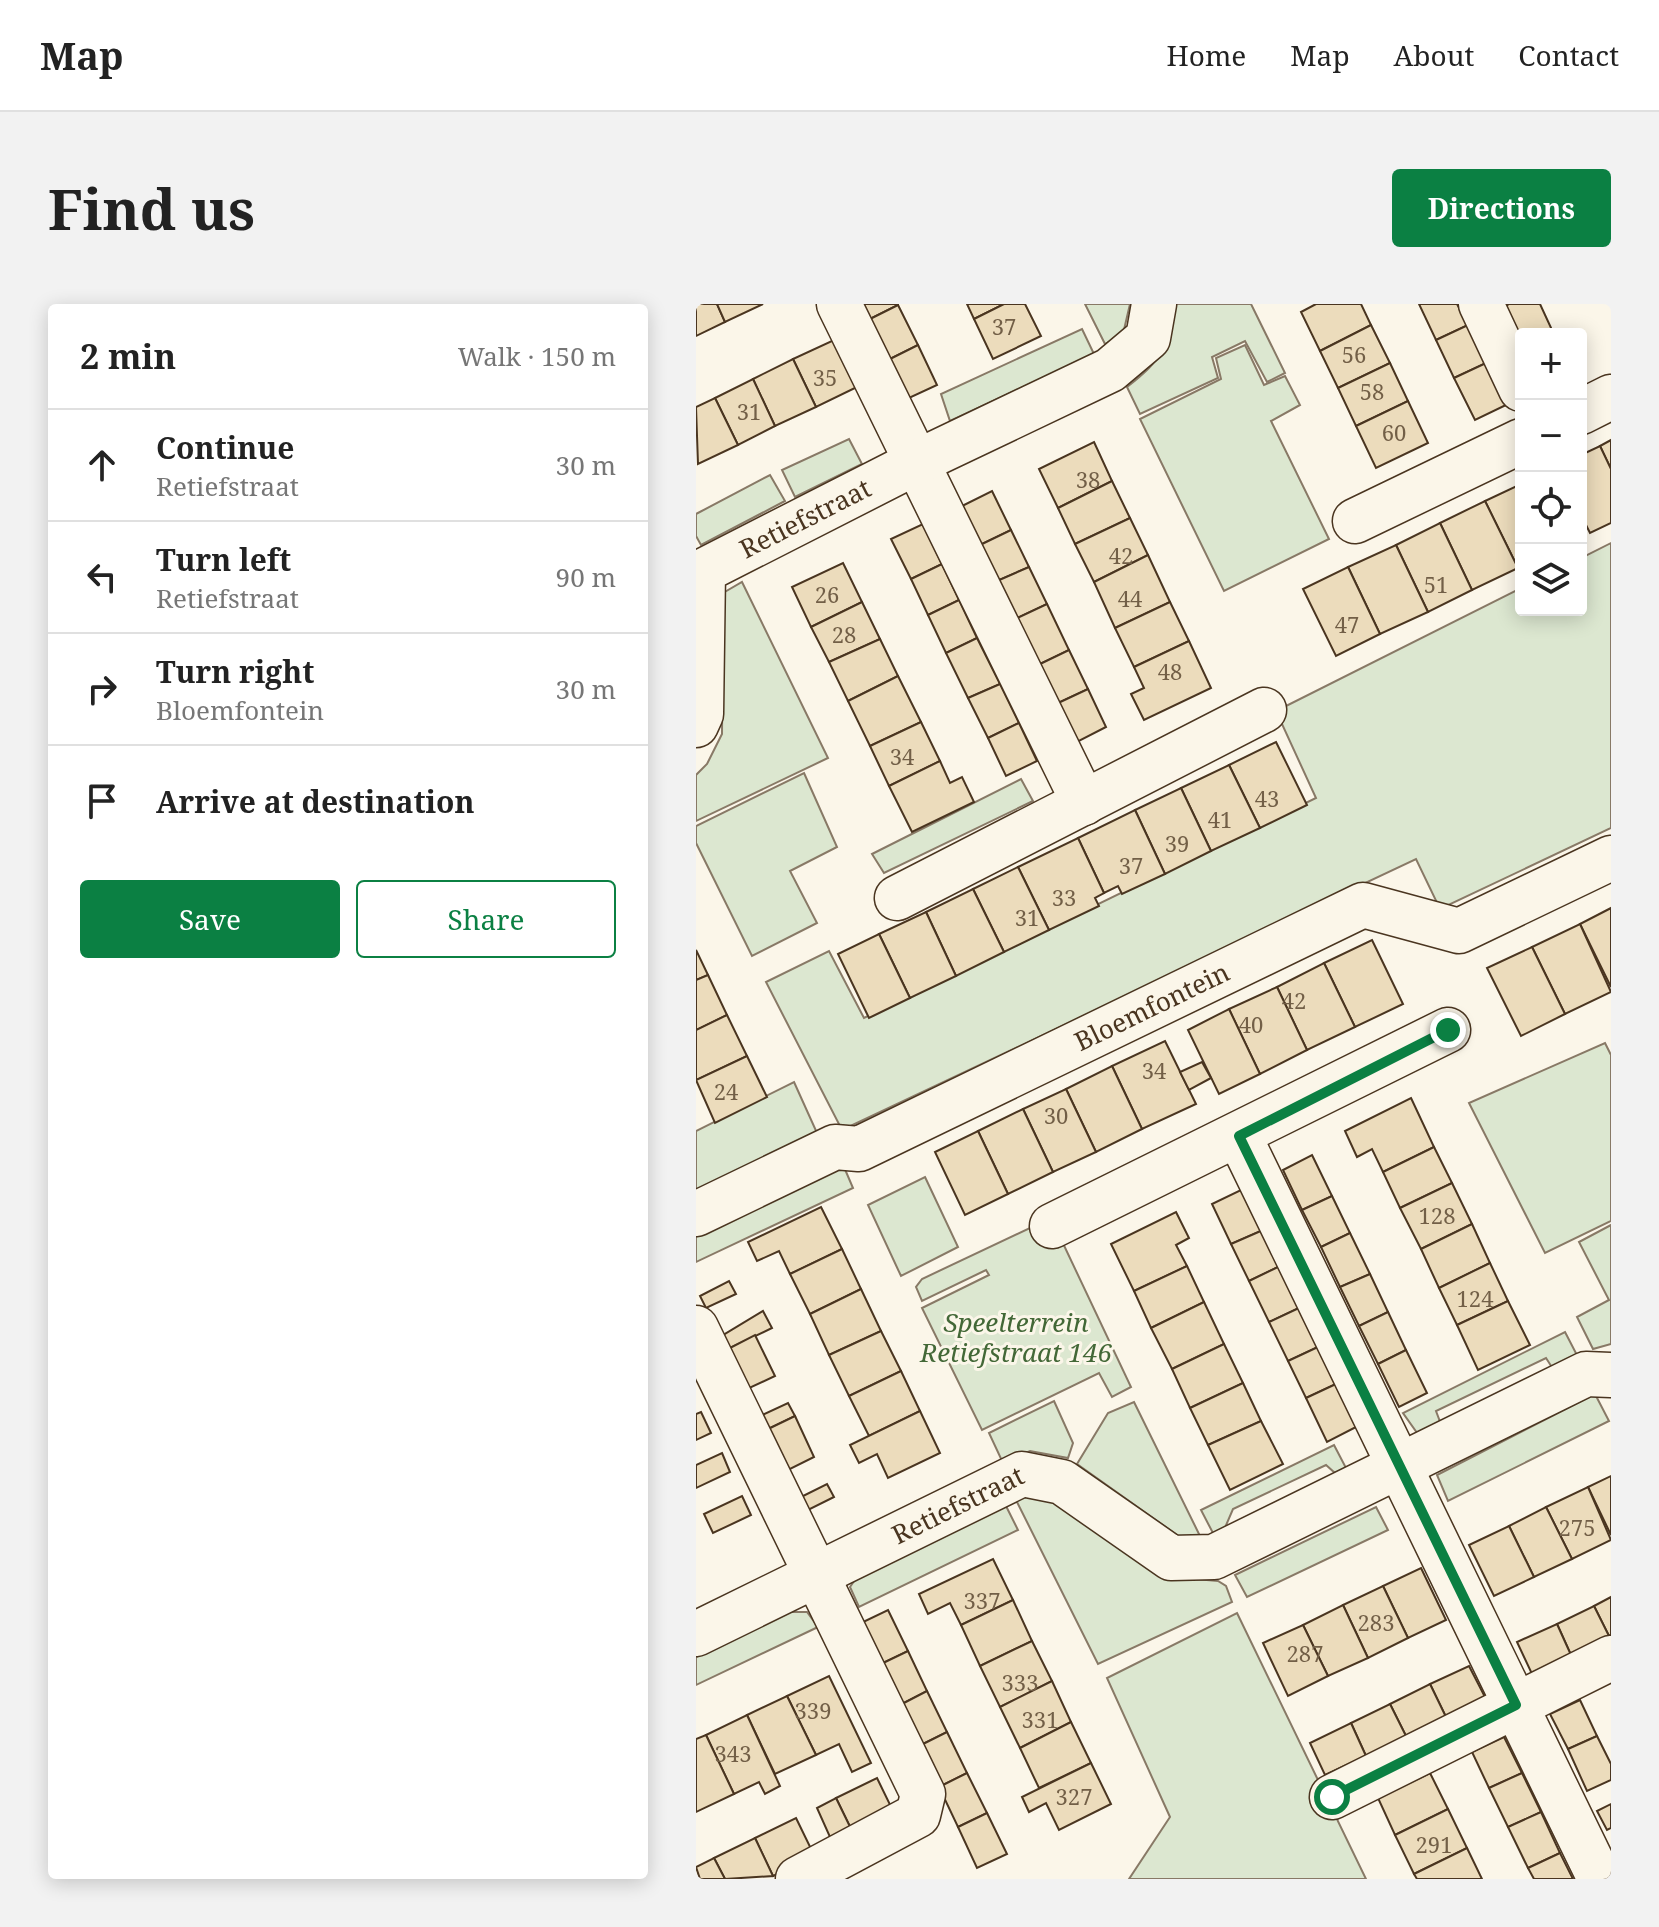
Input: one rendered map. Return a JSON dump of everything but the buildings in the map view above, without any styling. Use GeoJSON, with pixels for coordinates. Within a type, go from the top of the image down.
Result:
{"type":"FeatureCollection","features":[{"type":"Feature","properties":{"kind":"street"},"geometry":{"type":"LineString","coordinates":[[839,304],[1084,803]]}},
{"type":"Feature","properties":{"kind":"street","name":"Retiefstraat"},"geometry":{"type":"LineString","coordinates":[[696,725],[701,714],[703,571],[917,462],[1110,370],[1148,338],[1154,304]]}},
{"type":"Feature","properties":{"kind":"street"},"geometry":{"type":"LineString","coordinates":[[1481,304],[1515,376]]}},
{"type":"Feature","properties":{"kind":"street"},"geometry":{"type":"LineString","coordinates":[[1587,409],[1611,397]]}},
{"type":"Feature","properties":{"kind":"street"},"geometry":{"type":"LineString","coordinates":[[1355,521],[1515,444]]}},
{"type":"Feature","properties":{"kind":"street"},"geometry":{"type":"LineString","coordinates":[[897,898],[1264,710]]}},
{"type":"Feature","properties":{"kind":"street","name":"Bloemfontein"},"geometry":{"type":"LineString","coordinates":[[696,1214],[835,1147],[859,1149],[1363,905],[1459,931],[1611,858]]}},
{"type":"Feature","properties":{"kind":"street"},"geometry":{"type":"LineString","coordinates":[[1052,1226],[1448,1030]]}},
{"type":"Feature","properties":{"kind":"street"},"geometry":{"type":"LineString","coordinates":[[1239,1136],[1600,1879]]}},
{"type":"Feature","properties":{"kind":"street"},"geometry":{"type":"LineString","coordinates":[[696,1328],[923,1794],[918,1815],[854,1866],[798,1879]]}},
{"type":"Feature","properties":{"kind":"street","name":"Retiefstraat"},"geometry":{"type":"LineString","coordinates":[[696,1634],[1022,1474],[1062,1482],[1171,1558],[1214,1557],[1586,1374],[1611,1375]]}},
{"type":"Feature","properties":{"kind":"street"},"geometry":{"type":"LineString","coordinates":[[1332,1797],[1611,1658]]}},
{"type":"Feature","properties":{"kind":"green space"},"geometry":{"type":"Polygon","coordinates":[[[1085,304],[1130,304],[1123,334],[1105,344],[1085,304]]]}},
{"type":"Feature","properties":{"kind":"green space"},"geometry":{"type":"Polygon","coordinates":[[[1173,304],[1251,304],[1285,373],[1267,382],[1245,341],[1212,357],[1218,378],[1140,414],[1127,387],[1149,368],[1161,352],[1173,304]]]}},
{"type":"Feature","properties":{"kind":"green space"},"geometry":{"type":"Polygon","coordinates":[[[1082,329],[1094,354],[950,421],[941,394],[1082,329]]]}},
{"type":"Feature","properties":{"kind":"green space"},"geometry":{"type":"Polygon","coordinates":[[[1245,345],[1264,385],[1285,376],[1300,405],[1271,421],[1329,539],[1224,591],[1140,419],[1221,379],[1216,358],[1245,345]]]}},
{"type":"Feature","properties":{"kind":"green space"},"geometry":{"type":"Polygon","coordinates":[[[849,439],[862,464],[795,497],[782,470],[849,439]]]}},
{"type":"Feature","properties":{"kind":"green space"},"geometry":{"type":"Polygon","coordinates":[[[770,475],[785,501],[701,545],[696,536],[696,514],[770,475]]]}},
{"type":"Feature","properties":{"kind":"green space"},"geometry":{"type":"Polygon","coordinates":[[[1611,543],[1611,828],[1440,909],[1416,859],[842,1130],[766,982],[829,951],[864,1018],[1316,798],[1276,711],[1515,591],[1515,616],[1587,616],[1587,555],[1611,543]]]}},
{"type":"Feature","properties":{"kind":"green space"},"geometry":{"type":"Polygon","coordinates":[[[742,582],[828,758],[696,821],[696,775],[707,764],[722,734],[723,593],[742,582]]]}},
{"type":"Feature","properties":{"kind":"green space"},"geometry":{"type":"Polygon","coordinates":[[[804,773],[837,847],[790,871],[817,923],[752,956],[696,843],[696,826],[804,773]]]}},
{"type":"Feature","properties":{"kind":"green space"},"geometry":{"type":"Polygon","coordinates":[[[1021,779],[1033,801],[884,873],[872,854],[1021,779]]]}},
{"type":"Feature","properties":{"kind":"green space"},"geometry":{"type":"Polygon","coordinates":[[[1605,1043],[1611,1055],[1611,1221],[1545,1253],[1469,1103],[1605,1043]]]}},
{"type":"Feature","properties":{"kind":"green space"},"geometry":{"type":"Polygon","coordinates":[[[794,1082],[822,1144],[696,1205],[696,1131],[794,1082]]]}},
{"type":"Feature","properties":{"kind":"green space"},"geometry":{"type":"Polygon","coordinates":[[[841,1160],[853,1188],[696,1262],[696,1224],[841,1160]]]}},
{"type":"Feature","properties":{"kind":"green space"},"geometry":{"type":"Polygon","coordinates":[[[925,1177],[958,1247],[901,1276],[868,1205],[925,1177]]]}},
{"type":"Feature","properties":{"kind":"green space","name":"Speelterrein Retiefstraat 146"},"geometry":{"type":"Polygon","coordinates":[[[1051,1218],[1131,1387],[1112,1397],[1099,1373],[982,1430],[922,1308],[989,1275],[986,1270],[922,1301],[916,1287],[922,1279],[1051,1218]]]}},
{"type":"Feature","properties":{"kind":"green space"},"geometry":{"type":"Polygon","coordinates":[[[1611,1225],[1611,1344],[1593,1349],[1577,1317],[1609,1300],[1579,1242],[1611,1225]]]}},
{"type":"Feature","properties":{"kind":"green space"},"geometry":{"type":"Polygon","coordinates":[[[1565,1332],[1579,1359],[1555,1372],[1546,1358],[1436,1411],[1442,1427],[1420,1437],[1403,1413],[1565,1332]]]}},
{"type":"Feature","properties":{"kind":"green space"},"geometry":{"type":"Polygon","coordinates":[[[1595,1394],[1609,1421],[1448,1501],[1437,1475],[1595,1394]]]}},
{"type":"Feature","properties":{"kind":"green space"},"geometry":{"type":"Polygon","coordinates":[[[1054,1401],[1073,1443],[1068,1458],[1030,1451],[1003,1463],[989,1433],[1054,1401]]]}},
{"type":"Feature","properties":{"kind":"green space"},"geometry":{"type":"Polygon","coordinates":[[[1134,1402],[1200,1536],[1184,1540],[1077,1464],[1108,1413],[1134,1402]]]}},
{"type":"Feature","properties":{"kind":"green space"},"geometry":{"type":"Polygon","coordinates":[[[1334,1445],[1346,1468],[1335,1473],[1326,1465],[1233,1509],[1224,1530],[1214,1535],[1201,1510],[1334,1445]]]}},
{"type":"Feature","properties":{"kind":"green space"},"geometry":{"type":"Polygon","coordinates":[[[1034,1494],[1057,1502],[1162,1576],[1218,1581],[1226,1586],[1232,1602],[1098,1664],[1015,1498],[1034,1494]]]}},
{"type":"Feature","properties":{"kind":"green space"},"geometry":{"type":"Polygon","coordinates":[[[1005,1504],[1018,1530],[859,1607],[850,1587],[859,1574],[1005,1504]]]}},
{"type":"Feature","properties":{"kind":"green space"},"geometry":{"type":"Polygon","coordinates":[[[1376,1507],[1388,1530],[1247,1597],[1235,1575],[1376,1507]]]}},
{"type":"Feature","properties":{"kind":"green space"},"geometry":{"type":"Polygon","coordinates":[[[787,1612],[807,1612],[818,1627],[696,1685],[696,1657],[787,1612]]]}},
{"type":"Feature","properties":{"kind":"green space"},"geometry":{"type":"Polygon","coordinates":[[[1237,1613],[1366,1879],[1129,1879],[1170,1817],[1107,1678],[1237,1613]]]}},
{"type":"Feature","properties":{"kind":"route"},"geometry":{"type":"LineString","coordinates":[[1332,1797],[1516,1705],[1239,1136],[1448,1030]]}}]}
